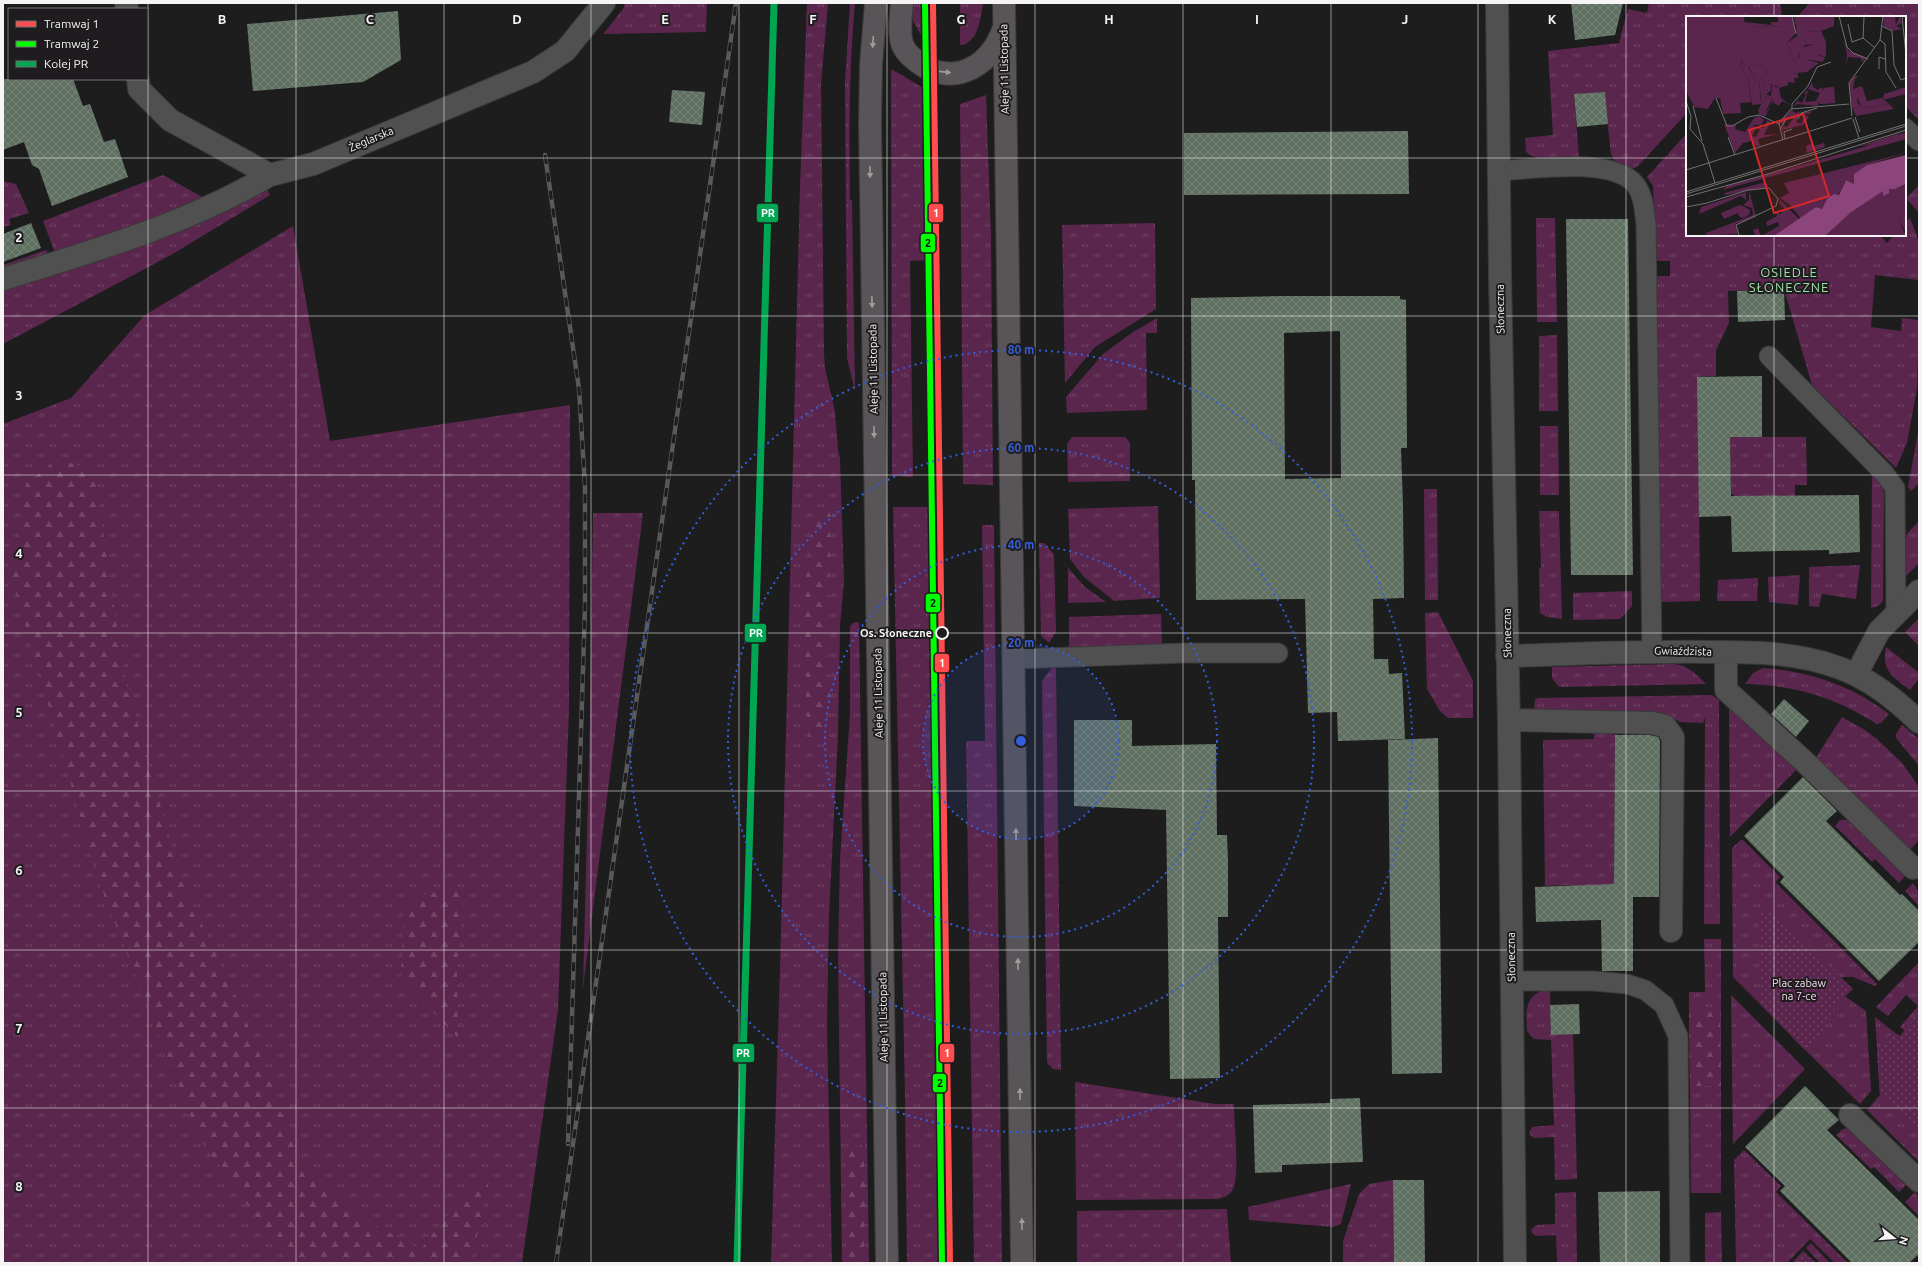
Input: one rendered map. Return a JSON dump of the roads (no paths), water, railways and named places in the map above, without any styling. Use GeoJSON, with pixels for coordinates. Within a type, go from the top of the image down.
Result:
{"type":"FeatureCollection","features":[{"type":"Feature","properties":{"kind":"main road","name":"Aleje 11 Listopada"},"geometry":{"type":"LineString","coordinates":[[876,3],[871,65],[870,124],[887,1263]]}},
{"type":"Feature","properties":{"kind":"main road"},"geometry":{"type":"LineString","coordinates":[[902,3],[901,33],[903,46],[919,63],[940,72],[953,73],[964,71],[985,60],[999,41],[1003,30],[1003,12]]}},
{"type":"Feature","properties":{"kind":"main road","name":"Aleje 11 Listopada"},"geometry":{"type":"LineString","coordinates":[[1003,12],[1022,1263]]}},
{"type":"Feature","properties":{"kind":"street","name":"Żeglarska"},"geometry":{"type":"LineString","coordinates":[[3,279],[147,234],[251,186],[270,175],[313,164],[533,72],[565,52],[604,3]]}},
{"type":"Feature","properties":{"kind":"street","name":"Słoneczna"},"geometry":{"type":"LineString","coordinates":[[1497,3],[1509,720],[1515,1263]]}},
{"type":"Feature","properties":{"kind":"street"},"geometry":{"type":"LineString","coordinates":[[138,80],[139,89],[170,120],[270,175]]}},
{"type":"Feature","properties":{"kind":"street"},"geometry":{"type":"LineString","coordinates":[[1856,675],[1879,631],[1919,591]]}},
{"type":"Feature","properties":{"kind":"street","name":"Gwiaździsta"},"geometry":{"type":"LineString","coordinates":[[1507,656],[1652,651],[1726,652],[1783,655],[1815,660],[1856,675],[1882,690],[1919,722]]}},
{"type":"Feature","properties":{"kind":"street"},"geometry":{"type":"LineString","coordinates":[[1726,652],[1726,690],[1807,764],[1913,868]]}},
{"type":"Feature","properties":{"kind":"street"},"geometry":{"type":"LineString","coordinates":[[1509,720],[1652,723],[1665,726],[1673,737],[1671,931]]}},
{"type":"Feature","properties":{"kind":"street"},"geometry":{"type":"LineString","coordinates":[[1850,1115],[1919,1181]]}},
{"type":"Feature","properties":{"kind":"lane"},"geometry":{"type":"LineString","coordinates":[[1906,129],[1919,141]]}},
{"type":"Feature","properties":{"kind":"lane"},"geometry":{"type":"LineString","coordinates":[[1499,171],[1591,167],[1610,170],[1632,182],[1643,200],[1646,224],[1652,651]]}},
{"type":"Feature","properties":{"kind":"lane"},"geometry":{"type":"LineString","coordinates":[[1769,356],[1873,462],[1895,488],[1896,614]]}},
{"type":"Feature","properties":{"kind":"lane"},"geometry":{"type":"LineString","coordinates":[[1014,659],[1184,653],[1278,653]]}},
{"type":"Feature","properties":{"kind":"lane"},"geometry":{"type":"LineString","coordinates":[[1511,981],[1549,980],[1627,984],[1645,990],[1664,1005],[1678,1036],[1680,1263]]}},
{"type":"Feature","properties":{"kind":"railway"},"geometry":{"type":"LineString","coordinates":[[556,1263],[736,3]]}},
{"type":"Feature","properties":{"kind":"railway"},"geometry":{"type":"LineString","coordinates":[[545,155],[579,389],[585,487],[585,606],[568,1144]]}},
{"type":"Feature","properties":{"kind":"tram line","name":"2"},"geometry":{"type":"LineString","coordinates":[[925,3],[942,1263]]}},
{"type":"Feature","properties":{"kind":"tram line","name":"1"},"geometry":{"type":"LineString","coordinates":[[933,3],[950,1263]]}},
{"type":"Feature","properties":{"kind":"rail line","name":"PR"},"geometry":{"type":"LineString","coordinates":[[737,1263],[774,3]]}},
{"type":"Feature","properties":{"kind":"place","name":"Os. Słoneczne"},"geometry":{"type":"Point","coordinates":[942,633]}},
{"type":"Feature","properties":{"kind":"district","name":"OSIEDLE SŁONECZNE"},"geometry":{"type":"Point","coordinates":[1789,280]}},
{"type":"Feature","properties":{"kind":"park label","name":"Plac zabaw na 7-ce"},"geometry":{"type":"Point","coordinates":[1799,989]}}]}
